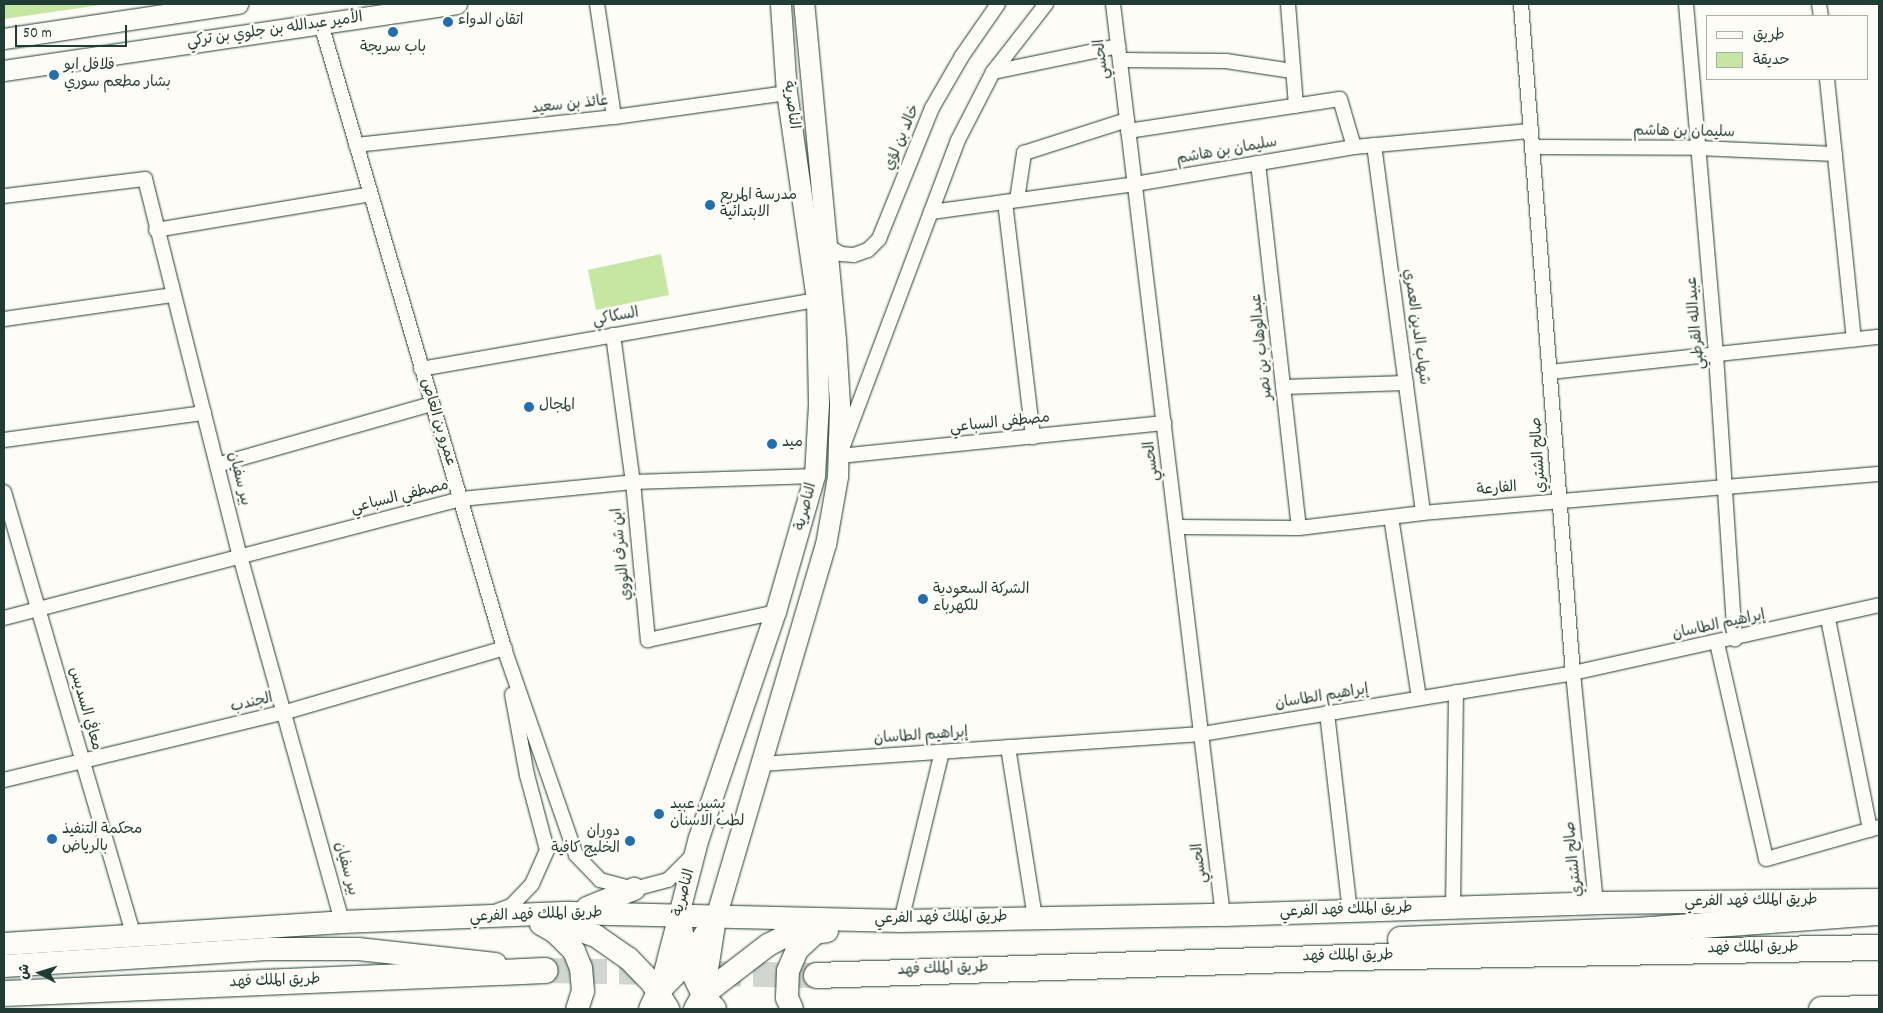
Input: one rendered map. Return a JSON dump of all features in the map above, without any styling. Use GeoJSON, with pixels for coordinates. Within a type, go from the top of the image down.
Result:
{"type":"FeatureCollection","features":[{"type":"Feature","properties":{"kind":"highway"},"geometry":{"type":"LineString","coordinates":[[1348,957],[1378,940],[1637,930],[1879,912]]}},
{"type":"Feature","properties":{"kind":"highway","name":"طريق الملك فهد"},"geometry":{"type":"LineString","coordinates":[[816,975],[1348,957],[1879,947]]}},
{"type":"Feature","properties":{"kind":"highway","name":"طريق الملك فهد"},"geometry":{"type":"LineString","coordinates":[[4,993],[545,970]]}},
{"type":"Feature","properties":{"kind":"highway"},"geometry":{"type":"LineString","coordinates":[[1821,1009],[1879,1008]]}},
{"type":"Feature","properties":{"kind":"main road"},"geometry":{"type":"LineString","coordinates":[[4,38],[238,4]]}},
{"type":"Feature","properties":{"kind":"main road","name":"الأمير عبدالله بن جلوي بن تركي"},"geometry":{"type":"LineString","coordinates":[[4,71],[456,4]]}},
{"type":"Feature","properties":{"kind":"main road","name":"الناصرية"},"geometry":{"type":"LineString","coordinates":[[658,1005],[678,916],[699,838],[776,612],[815,476],[819,405],[817,300],[787,93],[781,4]]}},
{"type":"Feature","properties":{"kind":"main road","name":"الناصرية"},"geometry":{"type":"LineString","coordinates":[[704,1006],[716,918],[826,545],[839,456],[840,405],[804,4]]}},
{"type":"Feature","properties":{"kind":"main road"},"geometry":{"type":"LineString","coordinates":[[570,913],[603,903],[634,889]]}},
{"type":"Feature","properties":{"kind":"main road","name":"طريق الملك فهد الفرعي"},"geometry":{"type":"LineString","coordinates":[[4,944],[134,934],[342,922],[570,913],[716,918],[894,920],[1223,915],[1596,903],[1879,900]]}},
{"type":"Feature","properties":{"kind":"main road"},"geometry":{"type":"LineString","coordinates":[[537,915],[596,936],[628,958],[658,1005],[716,918]]}},
{"type":"Feature","properties":{"kind":"main road"},"geometry":{"type":"LineString","coordinates":[[678,916],[687,962],[704,1006],[768,945],[805,926],[863,920]]}},
{"type":"Feature","properties":{"kind":"main road"},"geometry":{"type":"LineString","coordinates":[[484,917],[534,921],[556,932],[574,951],[581,968],[583,991],[577,1009]]}},
{"type":"Feature","properties":{"kind":"main road"},"geometry":{"type":"LineString","coordinates":[[792,1009],[787,998],[788,971],[797,950],[815,933],[894,920]]}},
{"type":"Feature","properties":{"kind":"main road"},"geometry":{"type":"LineString","coordinates":[[4,966],[270,949],[358,949],[545,970]]}},
{"type":"Feature","properties":{"kind":"street"},"geometry":{"type":"LineString","coordinates":[[597,4],[614,117]]}},
{"type":"Feature","properties":{"kind":"street","name":"خالد بن لؤي"},"geometry":{"type":"LineString","coordinates":[[826,245],[842,254],[854,255],[868,250],[879,239],[932,108],[962,56],[998,4]]}},
{"type":"Feature","properties":{"kind":"street"},"geometry":{"type":"LineString","coordinates":[[839,456],[958,140],[993,72],[1046,4]]}},
{"type":"Feature","properties":{"kind":"street","name":"الحسي"},"geometry":{"type":"LineString","coordinates":[[1113,4],[1223,915]]}},
{"type":"Feature","properties":{"kind":"street"},"geometry":{"type":"LineString","coordinates":[[1288,4],[1296,106]]}},
{"type":"Feature","properties":{"kind":"street","name":"صالح الشتري"},"geometry":{"type":"LineString","coordinates":[[1521,4],[1529,131],[1532,147],[1573,673],[1596,903]]}},
{"type":"Feature","properties":{"kind":"street","name":"عبيدالله القرطبي"},"geometry":{"type":"LineString","coordinates":[[1686,4],[1716,354],[1735,639]]}},
{"type":"Feature","properties":{"kind":"street","name":"عمرو بن العاص"},"geometry":{"type":"LineString","coordinates":[[321,24],[431,404],[505,650],[576,855],[586,869],[600,880],[634,889]]}},
{"type":"Feature","properties":{"kind":"street"},"geometry":{"type":"LineString","coordinates":[[993,72],[1119,53],[1226,61],[1292,71]]}},
{"type":"Feature","properties":{"kind":"street"},"geometry":{"type":"LineString","coordinates":[[1827,80],[1854,340]]}},
{"type":"Feature","properties":{"kind":"street","name":"عائذ بن سعيد"},"geometry":{"type":"LineString","coordinates":[[356,145],[614,117],[787,93]]}},
{"type":"Feature","properties":{"kind":"street"},"geometry":{"type":"LineString","coordinates":[[1033,437],[1011,201],[1024,153],[1128,126],[1340,99],[1354,147]]}},
{"type":"Feature","properties":{"kind":"street","name":"سليمان بن هاشم"},"geometry":{"type":"LineString","coordinates":[[931,212],[1135,184],[1354,147],[1529,131]]}},
{"type":"Feature","properties":{"kind":"street","name":"شهاب الدين العمري"},"geometry":{"type":"LineString","coordinates":[[1374,145],[1423,513]]}},
{"type":"Feature","properties":{"kind":"street","name":"سليمان بن هاشم"},"geometry":{"type":"LineString","coordinates":[[1532,147],[1698,148],[1835,154]]}},
{"type":"Feature","properties":{"kind":"street","name":"عبدالوهاب بن نصر"},"geometry":{"type":"LineString","coordinates":[[1258,163],[1299,528]]}},
{"type":"Feature","properties":{"kind":"street","name":"بير سفيان"},"geometry":{"type":"LineString","coordinates":[[4,196],[145,179],[172,295],[240,556],[286,712],[342,922]]}},
{"type":"Feature","properties":{"kind":"street"},"geometry":{"type":"LineString","coordinates":[[156,230],[370,194]]}},
{"type":"Feature","properties":{"kind":"street"},"geometry":{"type":"LineString","coordinates":[[4,319],[172,295]]}},
{"type":"Feature","properties":{"kind":"street","name":"السكاكي"},"geometry":{"type":"LineString","coordinates":[[421,369],[817,300]]}},
{"type":"Feature","properties":{"kind":"street","name":"ابن شرف النووي"},"geometry":{"type":"LineString","coordinates":[[613,335],[633,482],[648,640],[776,612]]}},
{"type":"Feature","properties":{"kind":"street"},"geometry":{"type":"LineString","coordinates":[[1550,372],[1879,337]]}},
{"type":"Feature","properties":{"kind":"street"},"geometry":{"type":"LineString","coordinates":[[1283,387],[1406,383]]}},
{"type":"Feature","properties":{"kind":"street"},"geometry":{"type":"LineString","coordinates":[[217,465],[431,404]]}},
{"type":"Feature","properties":{"kind":"street"},"geometry":{"type":"LineString","coordinates":[[4,440],[204,413]]}},
{"type":"Feature","properties":{"kind":"street","name":"مصطفى السباعي"},"geometry":{"type":"LineString","coordinates":[[839,456],[1164,423]]}},
{"type":"Feature","properties":{"kind":"street","name":"الفارعة"},"geometry":{"type":"LineString","coordinates":[[1177,527],[1299,528],[1423,513],[1879,474]]}},
{"type":"Feature","properties":{"kind":"street","name":"مصطفي السباعي"},"geometry":{"type":"LineString","coordinates":[[4,618],[461,499],[633,482],[815,476]]}},
{"type":"Feature","properties":{"kind":"street","name":"معافي السديس"},"geometry":{"type":"LineString","coordinates":[[4,492],[134,934]]}},
{"type":"Feature","properties":{"kind":"street"},"geometry":{"type":"LineString","coordinates":[[1391,517],[1419,698]]}},
{"type":"Feature","properties":{"kind":"street","name":"إبراهيم الطاسان"},"geometry":{"type":"LineString","coordinates":[[762,764],[1202,734],[1573,673],[1828,619],[1879,605]]}},
{"type":"Feature","properties":{"kind":"street"},"geometry":{"type":"LineString","coordinates":[[1717,643],[1766,859],[1875,828],[1828,619]]}},
{"type":"Feature","properties":{"kind":"street"},"geometry":{"type":"LineString","coordinates":[[484,917],[511,906],[532,884],[547,850],[527,775],[505,650]]}},
{"type":"Feature","properties":{"kind":"street","name":"الجندب"},"geometry":{"type":"LineString","coordinates":[[4,780],[286,712],[505,650]]}},
{"type":"Feature","properties":{"kind":"street"},"geometry":{"type":"LineString","coordinates":[[1453,908],[1456,692]]}},
{"type":"Feature","properties":{"kind":"street"},"geometry":{"type":"LineString","coordinates":[[1327,713],[1350,911]]}},
{"type":"Feature","properties":{"kind":"street"},"geometry":{"type":"LineString","coordinates":[[1008,747],[1035,917]]}},
{"type":"Feature","properties":{"kind":"street"},"geometry":{"type":"LineString","coordinates":[[894,920],[942,752]]}},
{"type":"Feature","properties":{"kind":"street"},"geometry":{"type":"LineString","coordinates":[[634,889],[652,887],[682,869],[699,838]]}},
{"type":"Feature","properties":{"kind":"green space"},"geometry":{"type":"Polygon","coordinates":[[[4,4],[108,4],[4,19],[4,4]]]}},
{"type":"Feature","properties":{"kind":"green space"},"geometry":{"type":"Polygon","coordinates":[[[661,254],[669,295],[596,310],[588,270],[661,254]]]}},
{"type":"Feature","properties":{"kind":"tunnel"},"geometry":{"type":"LineString","coordinates":[[545,970],[659,972]]}},
{"type":"Feature","properties":{"kind":"tunnel"},"geometry":{"type":"LineString","coordinates":[[716,973],[816,975]]}},
{"type":"Feature","properties":{"kind":"place","name":"اتقان الدواء"},"geometry":{"type":"Point","coordinates":[448,22]}},
{"type":"Feature","properties":{"kind":"place","name":"باب سريجة"},"geometry":{"type":"Point","coordinates":[393,32]}},
{"type":"Feature","properties":{"kind":"place","name":"فلافل ابو بشار مطعم سوري"},"geometry":{"type":"Point","coordinates":[54,75]}},
{"type":"Feature","properties":{"kind":"place","name":"مدرسة المربع الابتدائية"},"geometry":{"type":"Point","coordinates":[710,205]}},
{"type":"Feature","properties":{"kind":"place","name":"المجال"},"geometry":{"type":"Point","coordinates":[529,407]}},
{"type":"Feature","properties":{"kind":"place","name":"ميد"},"geometry":{"type":"Point","coordinates":[772,444]}},
{"type":"Feature","properties":{"kind":"place","name":"الشركة السعودية للكهرباء"},"geometry":{"type":"Point","coordinates":[923,599]}},
{"type":"Feature","properties":{"kind":"place","name":"بشير عبيد لطب الاسنان"},"geometry":{"type":"Point","coordinates":[659,814]}},
{"type":"Feature","properties":{"kind":"place","name":"محكمة التنفيذ بالرياض"},"geometry":{"type":"Point","coordinates":[52,839]}},
{"type":"Feature","properties":{"kind":"place","name":"دوران الخليج كافية"},"geometry":{"type":"Point","coordinates":[630,841]}}]}
